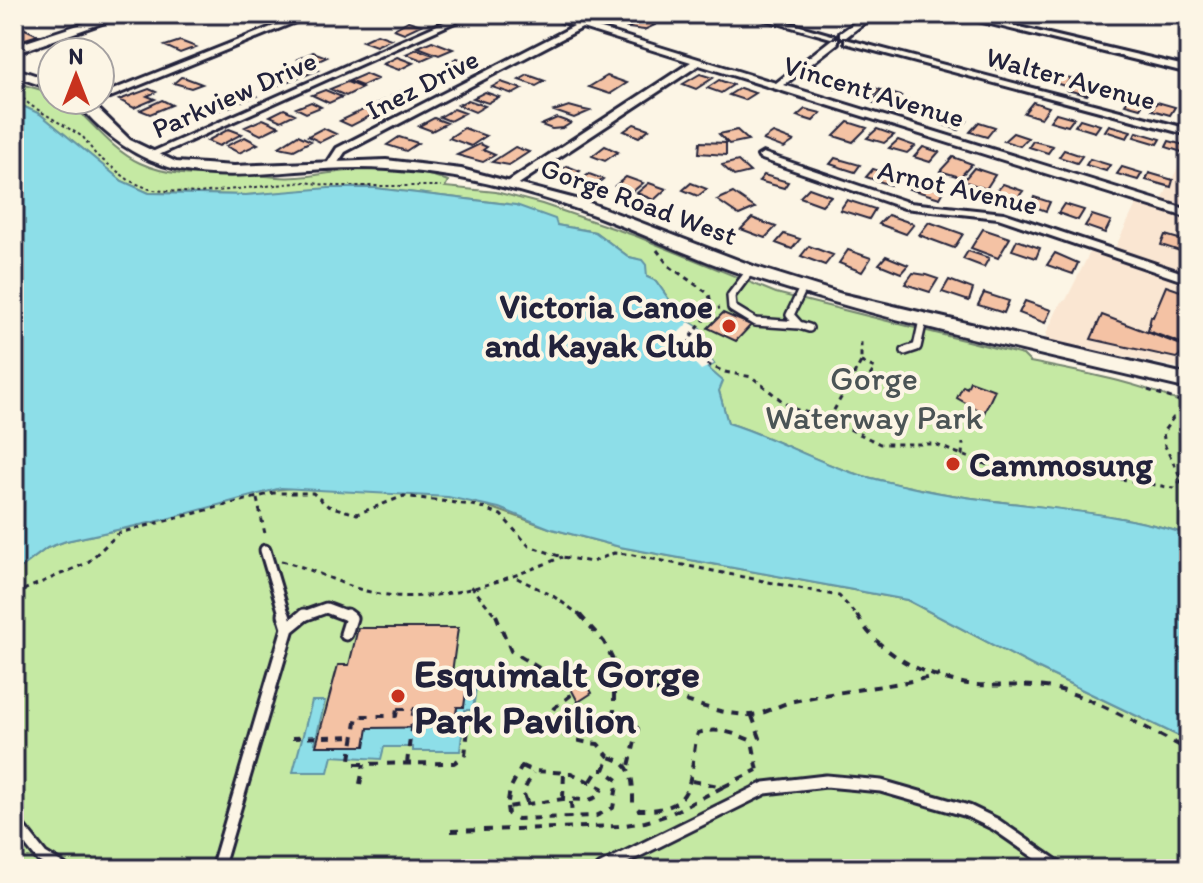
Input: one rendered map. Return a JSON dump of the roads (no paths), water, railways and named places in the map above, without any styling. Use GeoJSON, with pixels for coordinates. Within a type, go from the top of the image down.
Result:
{"type":"FeatureCollection","features":[{"type":"Feature","properties":{"kind":"main road"},"geometry":{"type":"LineString","coordinates":[[14,50],[123,14]]}},
{"type":"Feature","properties":{"kind":"main road"},"geometry":{"type":"LineString","coordinates":[[14,72],[36,80]]}},
{"type":"Feature","properties":{"kind":"main road","name":"Gorge Road West"},"geometry":{"type":"LineString","coordinates":[[104,116],[125,143],[174,166],[218,170],[386,164],[437,169],[581,205],[750,271],[803,288],[923,320],[1189,382]]}},
{"type":"Feature","properties":{"kind":"main road"},"geometry":{"type":"LineString","coordinates":[[1091,359],[1189,396]]}},
{"type":"Feature","properties":{"kind":"street"},"geometry":{"type":"LineString","coordinates":[[116,90],[311,14]]}},
{"type":"Feature","properties":{"kind":"street","name":"Parkview Drive"},"geometry":{"type":"LineString","coordinates":[[148,156],[469,14]]}},
{"type":"Feature","properties":{"kind":"street","name":"Vincent Avenue"},"geometry":{"type":"LineString","coordinates":[[545,14],[1189,214]]}},
{"type":"Feature","properties":{"kind":"street","name":"Walter Avenue"},"geometry":{"type":"LineString","coordinates":[[749,14],[1189,132]]}},
{"type":"Feature","properties":{"kind":"street"},"geometry":{"type":"LineString","coordinates":[[777,86],[872,14]]}},
{"type":"Feature","properties":{"kind":"street"},"geometry":{"type":"LineString","coordinates":[[954,14],[1189,70]]}},
{"type":"Feature","properties":{"kind":"street"},"geometry":{"type":"LineString","coordinates":[[1167,14],[1189,19]]}},
{"type":"Feature","properties":{"kind":"street","name":"Inez Drive"},"geometry":{"type":"LineString","coordinates":[[331,165],[341,150],[581,25]]}},
{"type":"Feature","properties":{"kind":"street"},"geometry":{"type":"LineString","coordinates":[[510,185],[697,62]]}},
{"type":"Feature","properties":{"kind":"street","name":"Arnot Avenue"},"geometry":{"type":"LineString","coordinates":[[763,156],[908,206],[1000,215],[1189,279]]}},
{"type":"Feature","properties":{"kind":"lane"},"geometry":{"type":"LineString","coordinates":[[750,271],[731,296],[732,308],[755,322],[809,328]]}},
{"type":"Feature","properties":{"kind":"lane"},"geometry":{"type":"LineString","coordinates":[[799,325],[790,315],[803,288]]}},
{"type":"Feature","properties":{"kind":"lane"},"geometry":{"type":"LineString","coordinates":[[905,351],[917,347],[923,320]]}},
{"type":"Feature","properties":{"kind":"lane"},"geometry":{"type":"LineString","coordinates":[[265,550],[288,628]]}},
{"type":"Feature","properties":{"kind":"lane"},"geometry":{"type":"LineString","coordinates":[[217,869],[288,628],[304,612],[322,608],[343,611],[351,618],[346,634]]}},
{"type":"Feature","properties":{"kind":"lane"},"geometry":{"type":"LineString","coordinates":[[602,869],[765,788],[797,782],[852,782],[913,794],[968,811],[995,824],[1060,869]]}},
{"type":"Feature","properties":{"kind":"lane"},"geometry":{"type":"LineString","coordinates":[[14,822],[42,857],[62,869]]}},
{"type":"Feature","properties":{"kind":"water"},"geometry":{"type":"Polygon","coordinates":[[[14,102],[36,112],[36,116],[42,116],[122,181],[149,193],[246,195],[329,188],[375,188],[516,205],[555,219],[557,225],[595,232],[629,257],[642,260],[646,265],[647,277],[656,281],[680,315],[702,330],[696,342],[714,364],[708,368],[723,381],[719,391],[728,423],[837,467],[873,478],[977,499],[1119,518],[1189,535],[1189,741],[1037,668],[907,600],[620,547],[552,529],[499,508],[448,497],[281,488],[163,520],[66,541],[47,548],[14,573],[14,102]]]}},
{"type":"Feature","properties":{"kind":"water"},"geometry":{"type":"Polygon","coordinates":[[[461,680],[477,680],[473,710],[465,710],[460,751],[413,751],[413,747],[384,747],[381,759],[332,756],[328,772],[293,772],[312,701],[325,701],[315,743],[358,743],[362,726],[455,725],[461,680]]]}},
{"type":"Feature","properties":{"kind":"place","name":"Victoria Canoe and Kayak Club"},"geometry":{"type":"Point","coordinates":[729,326]}},
{"type":"Feature","properties":{"kind":"place","name":"Cammosung"},"geometry":{"type":"Point","coordinates":[953,464]}},
{"type":"Feature","properties":{"kind":"place","name":"Esquimalt Gorge Park Pavilion"},"geometry":{"type":"Point","coordinates":[398,696]}},
{"type":"Feature","properties":{"kind":"park label","name":"Gorge Waterway Park"},"geometry":{"type":"Point","coordinates":[874,398]}}]}
